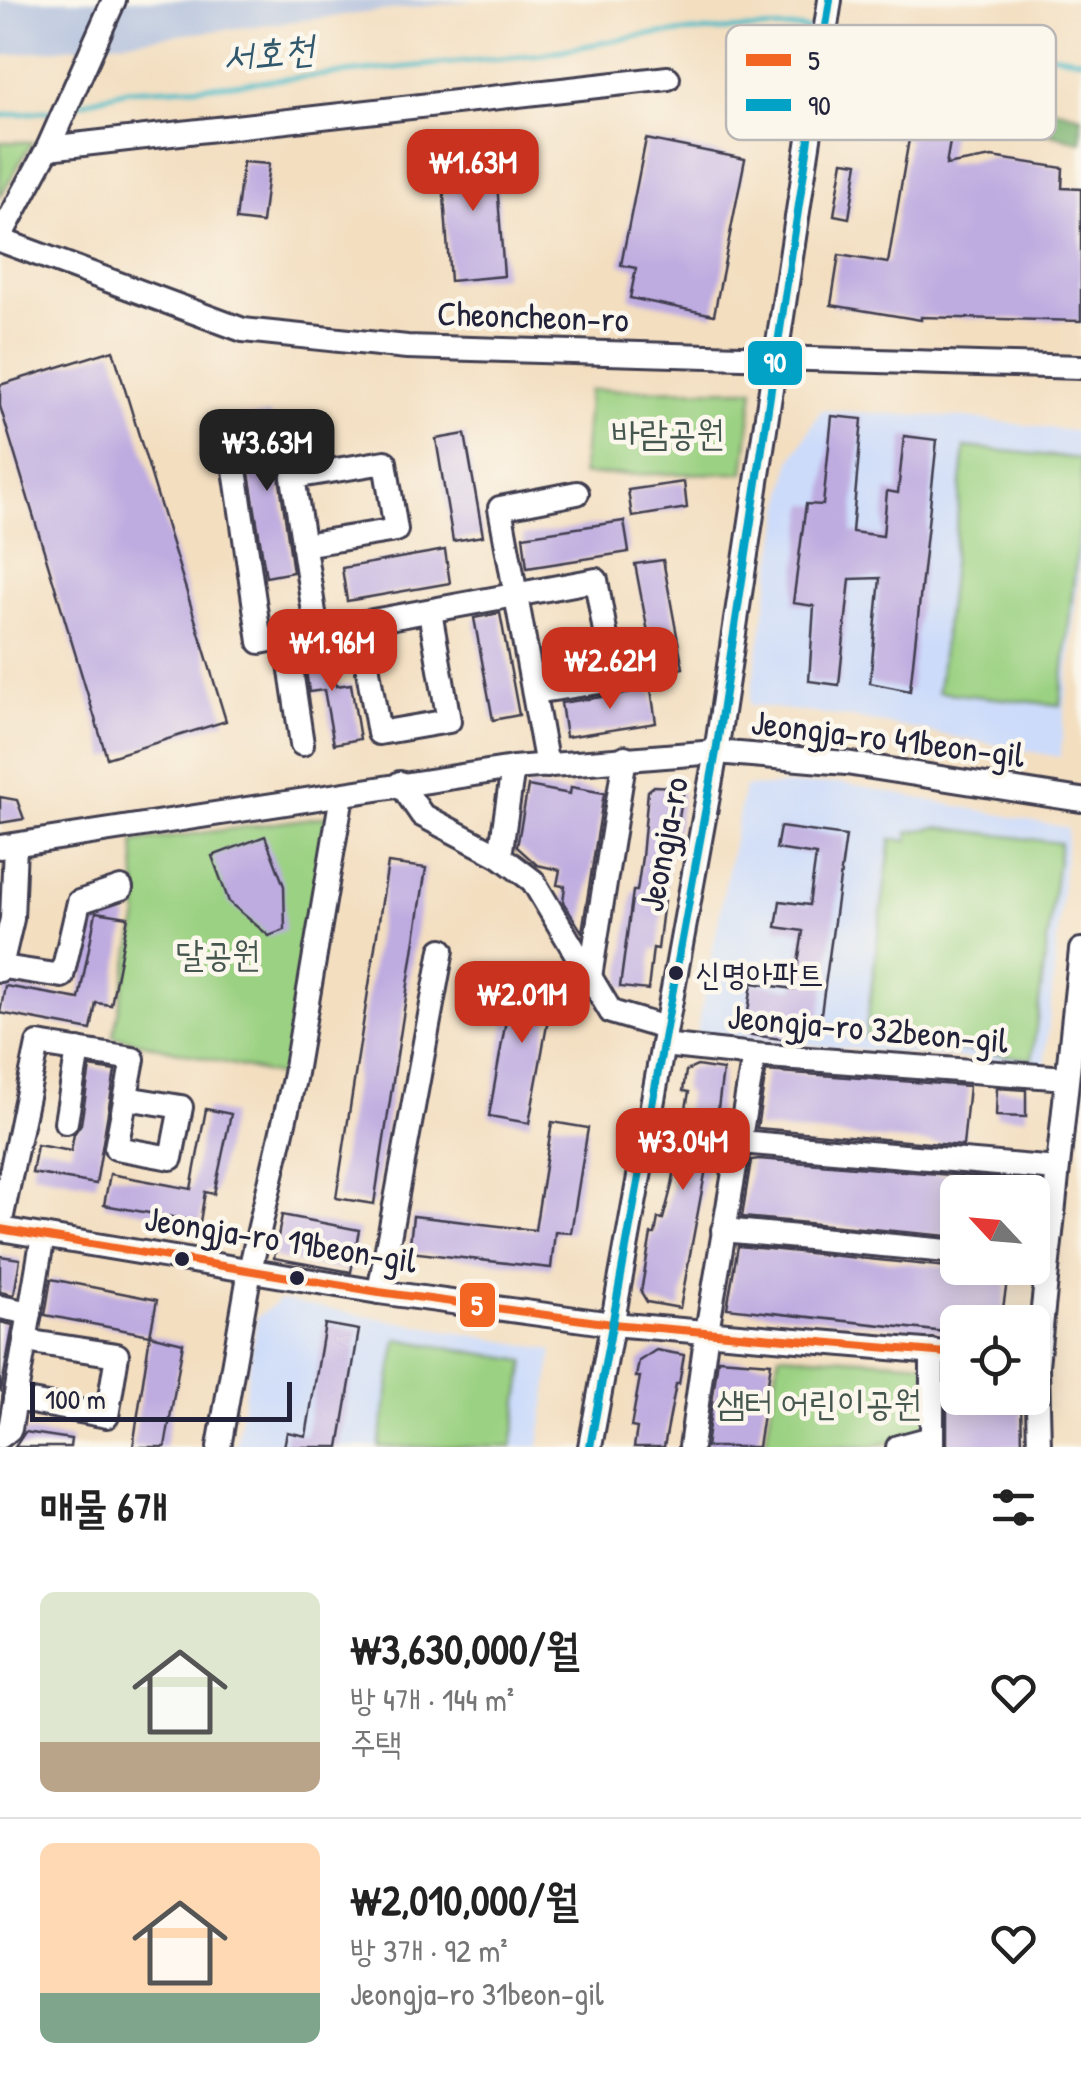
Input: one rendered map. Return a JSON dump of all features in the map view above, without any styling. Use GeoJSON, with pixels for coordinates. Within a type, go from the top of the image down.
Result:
{"type":"FeatureCollection","features":[{"type":"Feature","properties":{"kind":"street"},"geometry":{"type":"LineString","coordinates":[[0,239],[48,148],[114,0]]}},
{"type":"Feature","properties":{"kind":"street","name":"Jeongja-ro"},"geometry":{"type":"LineString","coordinates":[[826,25],[830,0]]}},
{"type":"Feature","properties":{"kind":"street"},"geometry":{"type":"LineString","coordinates":[[48,148],[668,78]]}},
{"type":"Feature","properties":{"kind":"street","name":"Jeongja-ro"},"geometry":{"type":"LineString","coordinates":[[590,1447],[716,752],[809,140]]}},
{"type":"Feature","properties":{"kind":"street","name":"Cheoncheon-ro"},"geometry":{"type":"LineString","coordinates":[[0,239],[243,330],[407,347],[1081,367]]}},
{"type":"Feature","properties":{"kind":"street"},"geometry":{"type":"LineString","coordinates":[[230,435],[260,642],[596,580],[607,643]]}},
{"type":"Feature","properties":{"kind":"street"},"geometry":{"type":"LineString","coordinates":[[303,545],[396,530],[385,462],[293,477],[303,545],[316,632]]}},
{"type":"Feature","properties":{"kind":"street"},"geometry":{"type":"LineString","coordinates":[[547,766],[500,508],[577,494]]}},
{"type":"Feature","properties":{"kind":"street"},"geometry":{"type":"LineString","coordinates":[[360,624],[379,733],[449,721],[430,612]]}},
{"type":"Feature","properties":{"kind":"street"},"geometry":{"type":"LineString","coordinates":[[286,637],[302,744]]}},
{"type":"Feature","properties":{"kind":"street"},"geometry":{"type":"LineString","coordinates":[[534,692],[626,678]]}},
{"type":"Feature","properties":{"kind":"street","name":"Jeongja-ro 41beon-gil"},"geometry":{"type":"LineString","coordinates":[[8,846],[514,768],[716,752],[846,763],[1074,798]]}},
{"type":"Feature","properties":{"kind":"street"},"geometry":{"type":"LineString","coordinates":[[590,977],[625,757]]}},
{"type":"Feature","properties":{"kind":"street"},"geometry":{"type":"LineString","coordinates":[[500,856],[514,768]]}},
{"type":"Feature","properties":{"kind":"street","name":"Jeongja-ro 32beon-gil"},"geometry":{"type":"LineString","coordinates":[[400,784],[422,815],[500,856],[533,881],[612,1012],[664,1037],[754,1056],[1067,1078]]}},
{"type":"Feature","properties":{"kind":"street"},"geometry":{"type":"LineString","coordinates":[[219,1447],[250,1270],[294,1080],[342,794]]}},
{"type":"Feature","properties":{"kind":"street"},"geometry":{"type":"LineString","coordinates":[[8,846],[12,920],[1,968],[62,976],[80,902],[121,888]]}},
{"type":"Feature","properties":{"kind":"street"},"geometry":{"type":"LineString","coordinates":[[380,1292],[442,950]]}},
{"type":"Feature","properties":{"kind":"street"},"geometry":{"type":"LineString","coordinates":[[1050,1207],[1081,950]]}},
{"type":"Feature","properties":{"kind":"street"},"geometry":{"type":"LineString","coordinates":[[0,1227],[8,1145],[38,1044],[133,1059],[126,1098]]}},
{"type":"Feature","properties":{"kind":"street"},"geometry":{"type":"LineString","coordinates":[[66,1122],[78,1050]]}},
{"type":"Feature","properties":{"kind":"street"},"geometry":{"type":"LineString","coordinates":[[691,1447],[706,1331],[754,1056]]}},
{"type":"Feature","properties":{"kind":"street"},"geometry":{"type":"LineString","coordinates":[[740,1142],[1057,1170]]}},
{"type":"Feature","properties":{"kind":"street","name":"Jeongja-ro 19beon-gil"},"geometry":{"type":"LineString","coordinates":[[0,1227],[380,1292],[612,1324],[940,1352]]}},
{"type":"Feature","properties":{"kind":"street"},"geometry":{"type":"LineString","coordinates":[[724,1230],[940,1250]]}},
{"type":"Feature","properties":{"kind":"street"},"geometry":{"type":"LineString","coordinates":[[0,1438],[10,1430],[44,1236]]}},
{"type":"Feature","properties":{"kind":"street"},"geometry":{"type":"LineString","coordinates":[[0,1308],[30,1313]]}},
{"type":"Feature","properties":{"kind":"street"},"geometry":{"type":"LineString","coordinates":[[16,1400],[107,1416],[117,1355],[25,1341]]}},
{"type":"Feature","properties":{"kind":"street"},"geometry":{"type":"LineString","coordinates":[[898,1447],[932,1442],[932,1351]]}},
{"type":"Feature","properties":{"kind":"street"},"geometry":{"type":"LineString","coordinates":[[1037,1415],[1039,1447]]}},
{"type":"Feature","properties":{"kind":"shaded area"},"geometry":{"type":"Polygon","coordinates":[[[0,0],[476,0],[0,56],[0,0]]]}},
{"type":"Feature","properties":{"kind":"shaded area"},"geometry":{"type":"Polygon","coordinates":[[[821,410],[966,418],[1081,432],[1081,551],[1060,757],[854,718],[749,705],[790,463],[821,410]]]}},
{"type":"Feature","properties":{"kind":"shaded area"},"geometry":{"type":"Polygon","coordinates":[[[843,783],[1068,828],[1045,1065],[696,1036],[744,787],[843,783]]]}},
{"type":"Feature","properties":{"kind":"shaded area"},"geometry":{"type":"Polygon","coordinates":[[[280,1300],[553,1350],[539,1447],[236,1447],[257,1317],[280,1300]]]}},
{"type":"Feature","properties":{"kind":"green space"},"geometry":{"type":"Polygon","coordinates":[[[1056,109],[1081,116],[1081,142],[1056,135],[1056,109]]]}},
{"type":"Feature","properties":{"kind":"green space"},"geometry":{"type":"Polygon","coordinates":[[[0,142],[32,142],[0,197],[0,142]]]}},
{"type":"Feature","properties":{"kind":"green space","name":"바람공원"},"geometry":{"type":"Polygon","coordinates":[[[754,389],[744,473],[582,475],[589,390],[754,389]]]}},
{"type":"Feature","properties":{"kind":"green space"},"geometry":{"type":"Polygon","coordinates":[[[965,447],[1081,459],[1081,513],[1060,705],[938,692],[965,447]]]}},
{"type":"Feature","properties":{"kind":"green space","name":"달공원"},"geometry":{"type":"Polygon","coordinates":[[[327,816],[285,1077],[113,1036],[138,916],[134,842],[327,816]]]}},
{"type":"Feature","properties":{"kind":"green space"},"geometry":{"type":"Polygon","coordinates":[[[937,827],[1060,843],[1032,1059],[865,1037],[891,839],[909,841],[908,832],[937,827]]]}},
{"type":"Feature","properties":{"kind":"green space"},"geometry":{"type":"Polygon","coordinates":[[[397,1339],[525,1361],[512,1447],[379,1447],[397,1339]]]}},
{"type":"Feature","properties":{"kind":"green space","name":"샘터 어린이공원"},"geometry":{"type":"Polygon","coordinates":[[[779,1354],[926,1363],[927,1433],[871,1447],[765,1447],[779,1354]]]}},
{"type":"Feature","properties":{"kind":"building"},"geometry":{"type":"Polygon","coordinates":[[[646,139],[745,159],[714,315],[630,298],[636,268],[621,265],[646,139]]]}},
{"type":"Feature","properties":{"kind":"building"},"geometry":{"type":"Polygon","coordinates":[[[909,140],[950,140],[946,165],[992,157],[1063,168],[1062,188],[1081,189],[1081,321],[921,320],[831,305],[839,255],[888,263],[909,140]]]}},
{"type":"Feature","properties":{"kind":"building"},"geometry":{"type":"Polygon","coordinates":[[[494,143],[504,276],[450,281],[442,167],[457,166],[455,146],[494,143]]]}},
{"type":"Feature","properties":{"kind":"building"},"geometry":{"type":"Polygon","coordinates":[[[843,161],[858,163],[849,218],[834,215],[843,161]]]}},
{"type":"Feature","properties":{"kind":"building"},"geometry":{"type":"Polygon","coordinates":[[[243,162],[269,164],[262,223],[236,220],[243,162]]]}},
{"type":"Feature","properties":{"kind":"building"},"geometry":{"type":"Polygon","coordinates":[[[113,350],[226,721],[107,758],[0,406],[0,385],[113,350]]]}},
{"type":"Feature","properties":{"kind":"building"},"geometry":{"type":"Polygon","coordinates":[[[270,414],[293,572],[266,577],[240,418],[270,414]]]}},
{"type":"Feature","properties":{"kind":"building"},"geometry":{"type":"Polygon","coordinates":[[[832,416],[862,419],[852,532],[883,536],[887,491],[898,493],[904,436],[937,440],[910,691],[870,683],[880,578],[850,579],[839,685],[809,681],[814,606],[793,603],[806,504],[823,505],[832,416]]]}},
{"type":"Feature","properties":{"kind":"building"},"geometry":{"type":"Polygon","coordinates":[[[465,434],[483,536],[453,541],[436,439],[465,434]]]}},
{"type":"Feature","properties":{"kind":"building"},"geometry":{"type":"Polygon","coordinates":[[[684,482],[687,508],[632,517],[628,490],[684,482]]]}},
{"type":"Feature","properties":{"kind":"building"},"geometry":{"type":"Polygon","coordinates":[[[624,521],[629,552],[527,568],[523,536],[624,521]]]}},
{"type":"Feature","properties":{"kind":"building"},"geometry":{"type":"Polygon","coordinates":[[[445,550],[450,583],[347,601],[342,568],[445,550]]]}},
{"type":"Feature","properties":{"kind":"building"},"geometry":{"type":"Polygon","coordinates":[[[663,560],[683,668],[656,674],[635,564],[663,560]]]}},
{"type":"Feature","properties":{"kind":"building"},"geometry":{"type":"Polygon","coordinates":[[[500,613],[519,715],[493,720],[474,618],[500,613]]]}},
{"type":"Feature","properties":{"kind":"building"},"geometry":{"type":"Polygon","coordinates":[[[329,644],[336,686],[351,684],[360,739],[334,744],[324,690],[309,692],[303,649],[329,644]]]}},
{"type":"Feature","properties":{"kind":"building"},"geometry":{"type":"Polygon","coordinates":[[[650,682],[656,723],[566,737],[561,703],[628,693],[640,683],[650,682]]]}},
{"type":"Feature","properties":{"kind":"building"},"geometry":{"type":"Polygon","coordinates":[[[528,786],[570,794],[571,787],[604,793],[582,932],[563,902],[565,886],[557,885],[560,870],[537,865],[517,847],[528,786]]]}},
{"type":"Feature","properties":{"kind":"building"},"geometry":{"type":"Polygon","coordinates":[[[654,786],[675,787],[683,794],[648,990],[620,987],[633,891],[637,891],[642,857],[648,791],[654,786]]]}},
{"type":"Feature","properties":{"kind":"building"},"geometry":{"type":"Polygon","coordinates":[[[0,797],[17,800],[24,819],[0,823],[0,797]]]}},
{"type":"Feature","properties":{"kind":"building"},"geometry":{"type":"Polygon","coordinates":[[[780,827],[846,836],[818,1035],[802,1033],[795,1041],[745,1034],[752,983],[794,989],[803,931],[776,927],[780,901],[809,905],[816,855],[776,849],[780,827]]]}},
{"type":"Feature","properties":{"kind":"building"},"geometry":{"type":"Polygon","coordinates":[[[265,836],[284,886],[285,930],[269,936],[229,902],[212,856],[265,836]]]}},
{"type":"Feature","properties":{"kind":"building"},"geometry":{"type":"Polygon","coordinates":[[[388,863],[426,868],[374,1204],[336,1198],[388,863]]]}},
{"type":"Feature","properties":{"kind":"building"},"geometry":{"type":"Polygon","coordinates":[[[96,912],[128,917],[111,1005],[96,1003],[91,1030],[0,1013],[5,986],[79,999],[96,912]]]}},
{"type":"Feature","properties":{"kind":"building"},"geometry":{"type":"Polygon","coordinates":[[[515,969],[556,976],[529,1123],[489,1116],[515,969]]]}},
{"type":"Feature","properties":{"kind":"building"},"geometry":{"type":"Polygon","coordinates":[[[697,1066],[723,1070],[680,1308],[647,1302],[641,1292],[651,1234],[655,1234],[658,1218],[663,1219],[672,1185],[689,1092],[683,1091],[686,1071],[697,1066]]]}},
{"type":"Feature","properties":{"kind":"building"},"geometry":{"type":"Polygon","coordinates":[[[90,1067],[115,1071],[96,1184],[32,1173],[37,1145],[71,1151],[74,1134],[81,1124],[90,1067]]]}},
{"type":"Feature","properties":{"kind":"building"},"geometry":{"type":"Polygon","coordinates":[[[766,1071],[969,1086],[963,1146],[757,1128],[766,1071]]]}},
{"type":"Feature","properties":{"kind":"building"},"geometry":{"type":"Polygon","coordinates":[[[997,1088],[1026,1090],[1026,1117],[996,1116],[997,1088]]]}},
{"type":"Feature","properties":{"kind":"building"},"geometry":{"type":"Polygon","coordinates":[[[206,1109],[231,1114],[214,1194],[205,1192],[200,1222],[104,1205],[110,1174],[191,1189],[206,1109]]]}},
{"type":"Feature","properties":{"kind":"building"},"geometry":{"type":"Polygon","coordinates":[[[552,1122],[588,1128],[571,1233],[555,1232],[551,1268],[409,1252],[413,1216],[535,1230],[552,1122]]]}},
{"type":"Feature","properties":{"kind":"building"},"geometry":{"type":"Polygon","coordinates":[[[751,1160],[951,1175],[940,1175],[940,1235],[742,1217],[751,1160]]]}},
{"type":"Feature","properties":{"kind":"building"},"geometry":{"type":"Polygon","coordinates":[[[282,1215],[359,1230],[351,1272],[274,1258],[282,1215]]]}},
{"type":"Feature","properties":{"kind":"building"},"geometry":{"type":"Polygon","coordinates":[[[738,1246],[940,1266],[940,1285],[1006,1285],[1004,1305],[940,1305],[940,1331],[727,1308],[738,1246]]]}},
{"type":"Feature","properties":{"kind":"building"},"geometry":{"type":"Polygon","coordinates":[[[0,1256],[20,1259],[14,1295],[0,1292],[0,1256]]]}},
{"type":"Feature","properties":{"kind":"building"},"geometry":{"type":"Polygon","coordinates":[[[51,1279],[157,1300],[150,1335],[45,1315],[51,1279]]]}},
{"type":"Feature","properties":{"kind":"building"},"geometry":{"type":"Polygon","coordinates":[[[0,1322],[13,1325],[1,1391],[0,1390],[0,1322]]]}},
{"type":"Feature","properties":{"kind":"building"},"geometry":{"type":"Polygon","coordinates":[[[325,1324],[359,1330],[339,1447],[284,1447],[287,1432],[306,1436],[325,1324]]]}},
{"type":"Feature","properties":{"kind":"building"},"geometry":{"type":"Polygon","coordinates":[[[150,1335],[183,1343],[165,1447],[133,1447],[150,1335]]]}},
{"type":"Feature","properties":{"kind":"building"},"geometry":{"type":"Polygon","coordinates":[[[656,1350],[684,1355],[679,1384],[664,1447],[634,1447],[637,1428],[631,1427],[639,1361],[656,1350]]]}},
{"type":"Feature","properties":{"kind":"building"},"geometry":{"type":"Polygon","coordinates":[[[718,1359],[771,1363],[758,1447],[706,1447],[718,1359]]]}},
{"type":"Feature","properties":{"kind":"building"},"geometry":{"type":"Polygon","coordinates":[[[947,1415],[1021,1415],[1022,1447],[947,1447],[947,1415]]]}},
{"type":"Feature","properties":{"kind":"building"},"geometry":{"type":"Polygon","coordinates":[[[25,1432],[71,1439],[70,1447],[15,1447],[25,1432]]]}},
{"type":"Feature","properties":{"kind":"waterway","name":"서호천"},"geometry":{"type":"LineString","coordinates":[[77,104],[127,90],[212,86],[542,54],[644,35],[726,30]]}},
{"type":"Feature","properties":{"kind":"waterway","name":"서호천"},"geometry":{"type":"LineString","coordinates":[[1056,56],[1081,59]]}},
{"type":"Feature","properties":{"kind":"waterway","name":"서호천"},"geometry":{"type":"LineString","coordinates":[[0,116],[56,110]]}},
{"type":"Feature","properties":{"kind":"transit line","name":"90"},"geometry":{"type":"LineString","coordinates":[[826,25],[830,0]]}},
{"type":"Feature","properties":{"kind":"transit line","name":"90"},"geometry":{"type":"LineString","coordinates":[[590,1447],[716,752],[809,140]]}},
{"type":"Feature","properties":{"kind":"transit line","name":"5"},"geometry":{"type":"LineString","coordinates":[[0,1229],[379,1292],[612,1324],[940,1352]]}},
{"type":"Feature","properties":{"kind":"place","name":"신명아파트"},"geometry":{"type":"Point","coordinates":[676,973]}}]}
